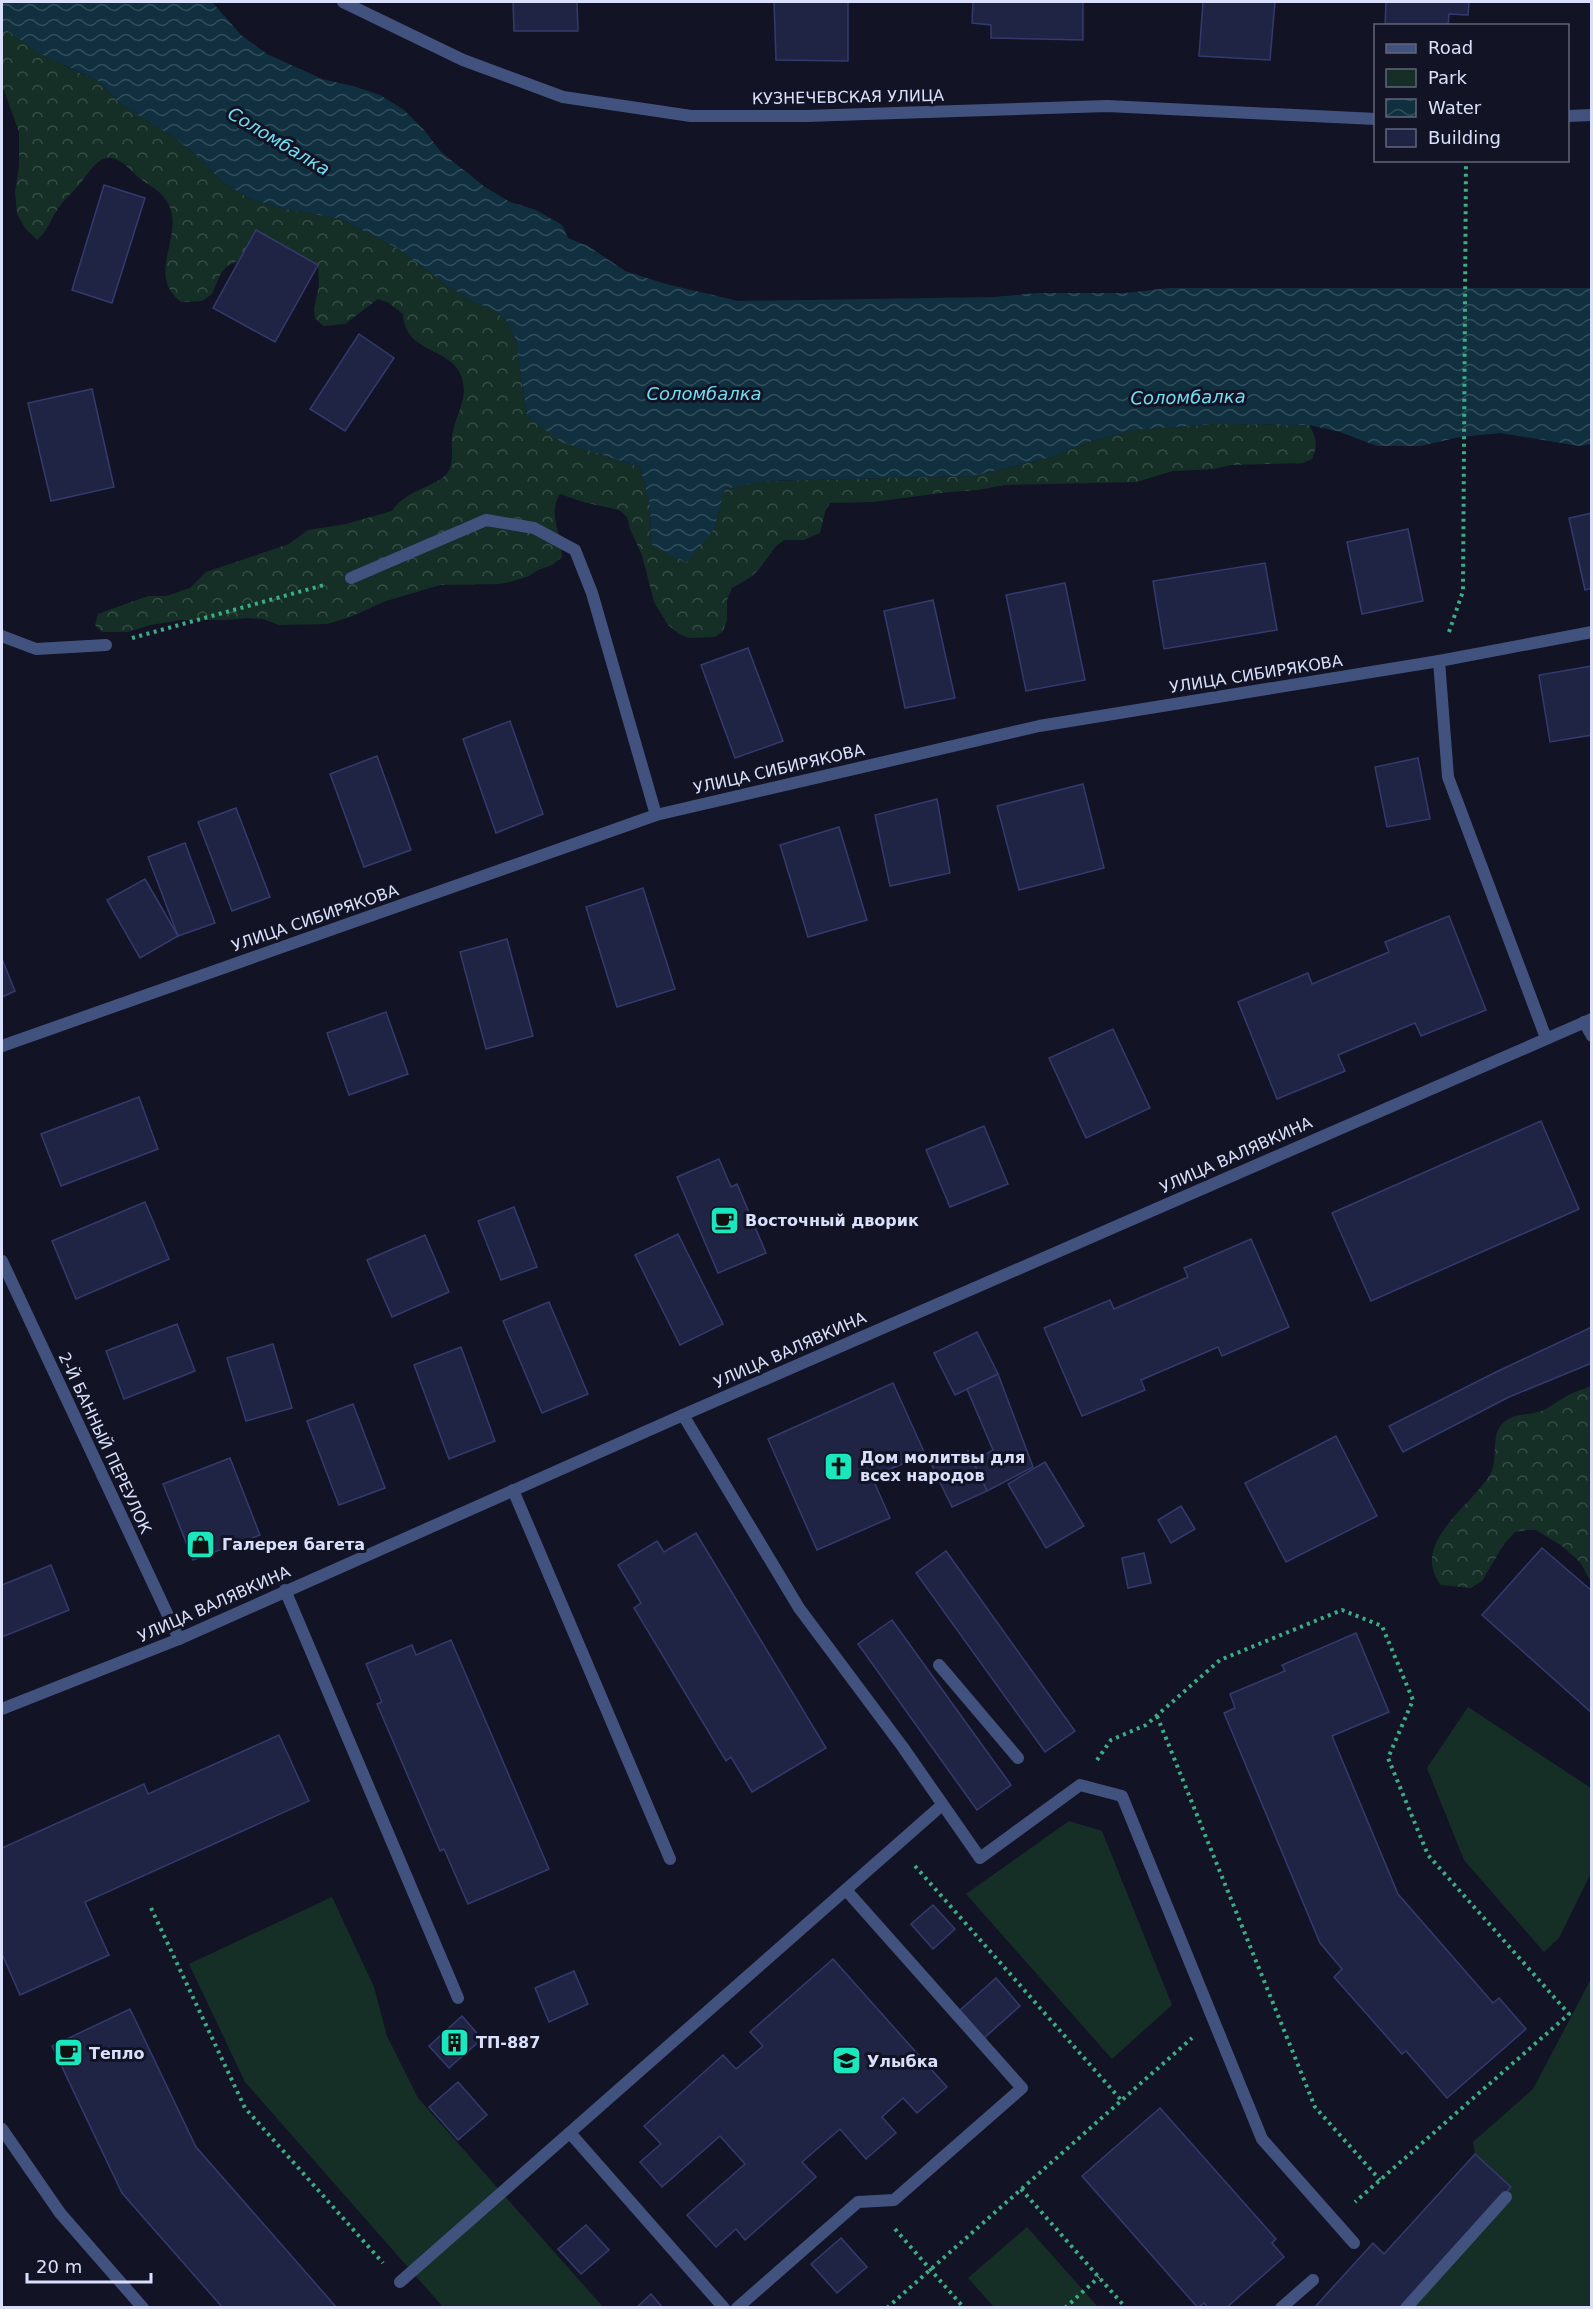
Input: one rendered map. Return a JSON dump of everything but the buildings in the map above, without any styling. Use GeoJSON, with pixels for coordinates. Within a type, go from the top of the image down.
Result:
{"type":"FeatureCollection","features":[{"type":"Feature","properties":{"kind":"street","name":"КУЗНЕЧЕВСКАЯ УЛИЦА"},"geometry":{"type":"LineString","coordinates":[[344,2],[463,60],[563,97],[691,116],[806,116],[1107,106],[1374,119]]}},
{"type":"Feature","properties":{"kind":"street"},"geometry":{"type":"LineString","coordinates":[[1569,116],[1592,115]]}},
{"type":"Feature","properties":{"kind":"street"},"geometry":{"type":"LineString","coordinates":[[351,578],[486,520],[534,528],[575,550],[592,593],[656,815]]}},
{"type":"Feature","properties":{"kind":"street","name":"УЛИЦА СИБИРЯКОВА"},"geometry":{"type":"LineString","coordinates":[[2,1046],[656,815],[1039,726],[1439,661],[1592,632]]}},
{"type":"Feature","properties":{"kind":"street"},"geometry":{"type":"LineString","coordinates":[[2,636],[36,649],[106,645]]}},
{"type":"Feature","properties":{"kind":"street"},"geometry":{"type":"LineString","coordinates":[[1439,661],[1448,777],[1546,1038]]}},
{"type":"Feature","properties":{"kind":"street"},"geometry":{"type":"LineString","coordinates":[[1588,1021],[1592,1036]]}},
{"type":"Feature","properties":{"kind":"street","name":"УЛИЦА ВАЛЯВКИНА"},"geometry":{"type":"LineString","coordinates":[[2,1709],[179,1639],[683,1415],[1588,1021]]}},
{"type":"Feature","properties":{"kind":"street","name":"2-Й БАННЫЙ ПЕРЕУЛОК"},"geometry":{"type":"LineString","coordinates":[[2,1261],[179,1639]]}},
{"type":"Feature","properties":{"kind":"street"},"geometry":{"type":"LineString","coordinates":[[683,1415],[800,1608],[980,1858],[1080,1785],[1122,1796],[1262,2139],[1354,2243]]}},
{"type":"Feature","properties":{"kind":"street"},"geometry":{"type":"LineString","coordinates":[[513,1490],[670,1859]]}},
{"type":"Feature","properties":{"kind":"street"},"geometry":{"type":"LineString","coordinates":[[285,1590],[458,1998]]}},
{"type":"Feature","properties":{"kind":"street"},"geometry":{"type":"LineString","coordinates":[[939,1665],[1018,1758]]}},
{"type":"Feature","properties":{"kind":"street"},"geometry":{"type":"LineString","coordinates":[[400,2282],[942,1805]]}},
{"type":"Feature","properties":{"kind":"street"},"geometry":{"type":"LineString","coordinates":[[737,2307],[858,2202],[894,2200],[1022,2088],[846,1890]]}},
{"type":"Feature","properties":{"kind":"street"},"geometry":{"type":"LineString","coordinates":[[2,2129],[60,2213],[143,2307]]}},
{"type":"Feature","properties":{"kind":"street"},"geometry":{"type":"LineString","coordinates":[[570,2133],[724,2307]]}},
{"type":"Feature","properties":{"kind":"street"},"geometry":{"type":"LineString","coordinates":[[1406,2307],[1506,2197]]}},
{"type":"Feature","properties":{"kind":"street"},"geometry":{"type":"LineString","coordinates":[[1281,2307],[1313,2280]]}},
{"type":"Feature","properties":{"kind":"path"},"geometry":{"type":"LineString","coordinates":[[1439,661],[1463,591],[1466,162]]}},
{"type":"Feature","properties":{"kind":"path"},"geometry":{"type":"LineString","coordinates":[[106,645],[351,578]]}},
{"type":"Feature","properties":{"kind":"path"},"geometry":{"type":"LineString","coordinates":[[1080,1785],[1111,1740],[1146,1725],[1220,1660],[1342,1610],[1382,1626],[1413,1700],[1388,1758],[1428,1855],[1569,2014],[1334,2220]]}},
{"type":"Feature","properties":{"kind":"path"},"geometry":{"type":"LineString","coordinates":[[1156,1716],[1315,2107],[1380,2180]]}},
{"type":"Feature","properties":{"kind":"path"},"geometry":{"type":"LineString","coordinates":[[896,1845],[1122,2101]]}},
{"type":"Feature","properties":{"kind":"path"},"geometry":{"type":"LineString","coordinates":[[151,1908],[245,2108],[400,2282]]}},
{"type":"Feature","properties":{"kind":"path"},"geometry":{"type":"LineString","coordinates":[[887,2307],[1213,2020]]}},
{"type":"Feature","properties":{"kind":"path"},"geometry":{"type":"LineString","coordinates":[[1021,2189],[1126,2307]]}},
{"type":"Feature","properties":{"kind":"path"},"geometry":{"type":"LineString","coordinates":[[870,2202],[964,2307]]}},
{"type":"Feature","properties":{"kind":"path"},"geometry":{"type":"LineString","coordinates":[[1065,2307],[1099,2277]]}},
{"type":"Feature","properties":{"kind":"green space"},"geometry":{"type":"Polygon","coordinates":[[[2,27],[69,68],[98,81],[122,105],[175,138],[199,157],[221,181],[250,199],[281,208],[341,219],[399,249],[448,286],[474,302],[494,310],[506,320],[515,337],[527,415],[601,455],[640,467],[650,505],[651,544],[714,529],[725,489],[766,481],[973,476],[1052,457],[1089,442],[1133,430],[1215,424],[1309,425],[1316,442],[1314,454],[1312,459],[1303,463],[1231,465],[1214,469],[1173,471],[1136,482],[1005,485],[873,502],[830,503],[825,512],[820,533],[804,540],[784,540],[776,546],[751,577],[732,588],[727,600],[727,620],[723,631],[715,637],[689,638],[679,634],[668,625],[654,602],[642,555],[627,517],[619,510],[560,494],[556,501],[555,517],[562,557],[552,565],[510,582],[440,585],[386,601],[350,617],[327,624],[279,625],[263,619],[249,618],[182,620],[150,625],[128,632],[102,632],[95,625],[98,614],[148,596],[166,596],[190,588],[206,572],[289,544],[308,530],[346,524],[392,511],[405,498],[437,481],[448,472],[452,457],[453,431],[464,391],[461,376],[455,365],[413,338],[406,328],[403,314],[389,303],[378,299],[345,324],[324,326],[315,319],[314,308],[319,286],[318,265],[256,231],[238,261],[227,266],[220,275],[212,294],[202,301],[181,302],[170,290],[166,278],[173,223],[171,209],[161,194],[116,159],[106,158],[92,168],[62,203],[46,230],[37,240],[25,228],[17,214],[15,192],[19,166],[19,132],[2,85],[2,27]]]}},
{"type":"Feature","properties":{"kind":"green space"},"geometry":{"type":"Polygon","coordinates":[[[1591,1386],[1591,1582],[1580,1562],[1562,1546],[1536,1530],[1527,1530],[1515,1532],[1504,1544],[1482,1581],[1471,1588],[1441,1585],[1433,1570],[1432,1555],[1437,1541],[1457,1513],[1490,1475],[1493,1468],[1496,1438],[1501,1425],[1514,1417],[1544,1410],[1569,1395],[1591,1386]]]}},
{"type":"Feature","properties":{"kind":"green space"},"geometry":{"type":"Polygon","coordinates":[[[1468,1707],[1591,1788],[1591,1873],[1559,1938],[1544,1952],[1464,1860],[1427,1768],[1468,1707]]]}},
{"type":"Feature","properties":{"kind":"green space"},"geometry":{"type":"Polygon","coordinates":[[[1069,1821],[1102,1831],[1172,2005],[1112,2059],[966,1894],[1069,1821]]]}},
{"type":"Feature","properties":{"kind":"green space"},"geometry":{"type":"Polygon","coordinates":[[[332,1897],[374,1987],[387,2036],[418,2098],[603,2307],[443,2307],[245,2082],[189,1964],[332,1897]]]}},
{"type":"Feature","properties":{"kind":"green space"},"geometry":{"type":"Polygon","coordinates":[[[1591,1979],[1591,2307],[1314,2308],[1373,2243],[1384,2253],[1475,2154],[1473,2142],[1533,2089],[1591,1979]]]}},
{"type":"Feature","properties":{"kind":"green space"},"geometry":{"type":"Polygon","coordinates":[[[1027,2227],[1098,2307],[994,2307],[968,2278],[1027,2227]]]}},
{"type":"Feature","properties":{"kind":"water","name":"Соломбалка"},"geometry":{"type":"Polygon","coordinates":[[[2,2],[212,2],[241,35],[267,54],[322,79],[380,95],[404,110],[441,152],[485,187],[510,202],[536,210],[562,225],[568,238],[588,246],[625,271],[666,284],[738,301],[995,297],[1037,293],[1126,293],[1169,288],[1591,288],[1591,444],[1579,446],[1501,433],[1460,437],[1420,446],[1377,446],[1340,432],[1309,425],[1215,424],[1133,430],[1089,442],[1052,457],[973,476],[766,481],[725,489],[714,529],[686,563],[651,544],[650,505],[640,467],[561,442],[527,415],[515,337],[506,320],[494,310],[474,302],[448,286],[399,249],[341,219],[281,208],[250,199],[221,181],[199,157],[175,138],[122,105],[98,81],[41,54],[2,27],[2,2]]]}},
{"type":"Feature","properties":{"kind":"place","name":"Восточный дворик"},"geometry":{"type":"Point","coordinates":[724,1220]}},
{"type":"Feature","properties":{"kind":"place","name":"Дом молитвы для всех народов"},"geometry":{"type":"Point","coordinates":[839,1466]}},
{"type":"Feature","properties":{"kind":"place","name":"Галерея багета"},"geometry":{"type":"Point","coordinates":[201,1544]}},
{"type":"Feature","properties":{"kind":"place","name":"ТП-887"},"geometry":{"type":"Point","coordinates":[455,2042]}},
{"type":"Feature","properties":{"kind":"place","name":"Тепло"},"geometry":{"type":"Point","coordinates":[68,2053]}},
{"type":"Feature","properties":{"kind":"place","name":"Улыбка"},"geometry":{"type":"Point","coordinates":[846,2061]}}]}
